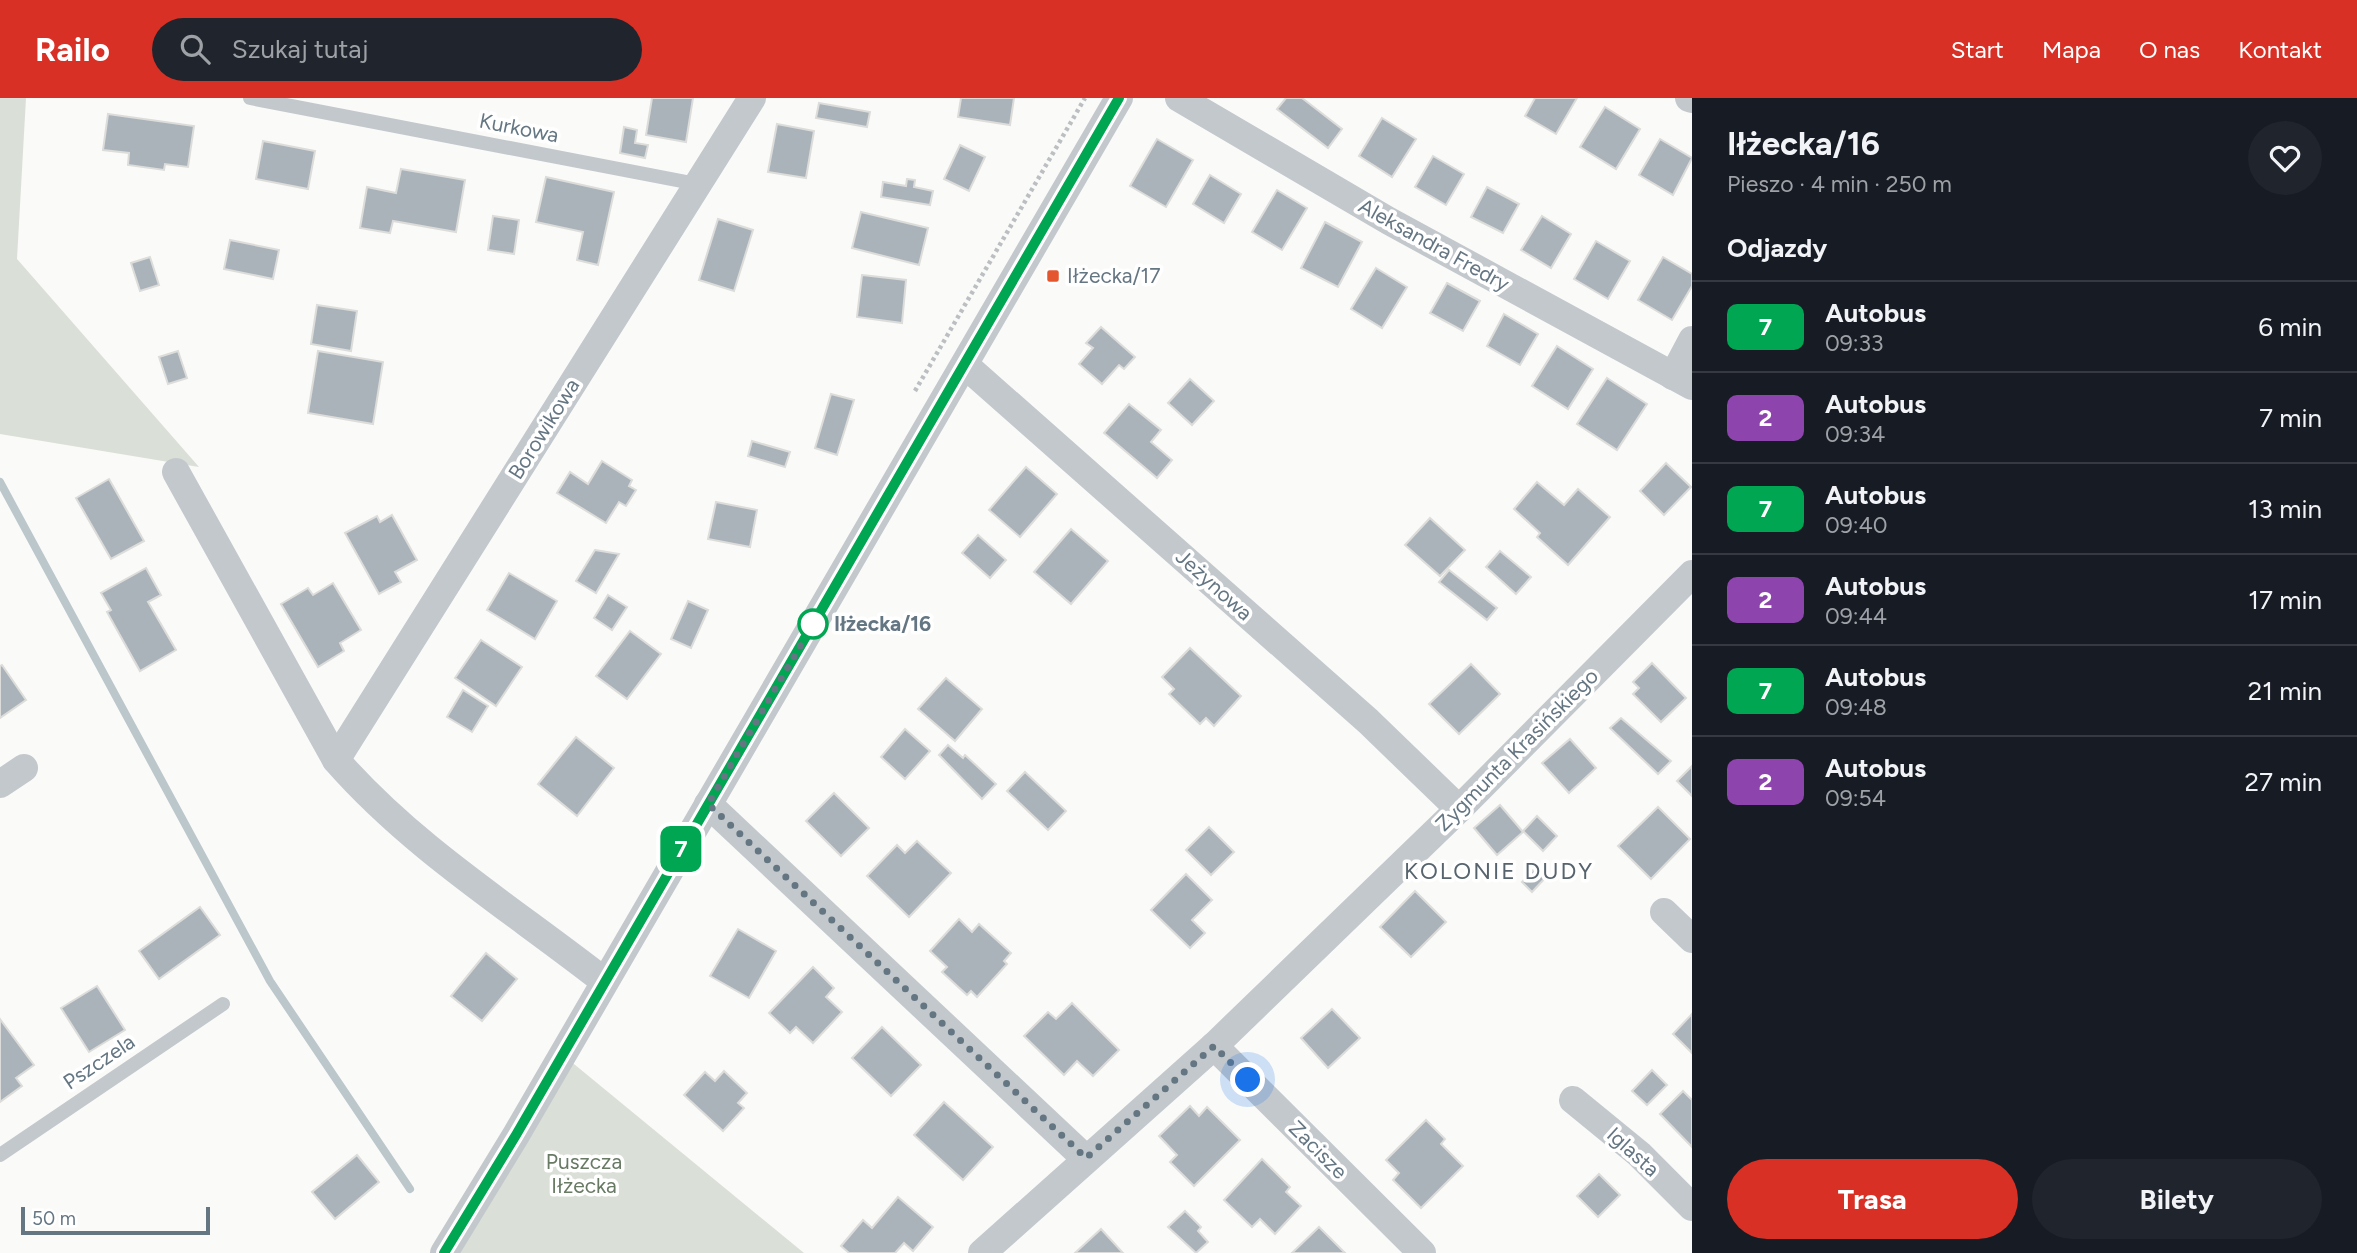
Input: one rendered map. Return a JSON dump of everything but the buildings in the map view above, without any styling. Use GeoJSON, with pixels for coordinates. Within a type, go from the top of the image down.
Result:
{"type":"FeatureCollection","features":[{"type":"Feature","properties":{"kind":"street","name":"Borowikowa"},"geometry":{"type":"LineString","coordinates":[[336,760],[751,98]]}},
{"type":"Feature","properties":{"kind":"street"},"geometry":{"type":"LineString","coordinates":[[444,1253],[516,1135],[1119,98]]}},
{"type":"Feature","properties":{"kind":"street","name":"Aleksandra Fredry"},"geometry":{"type":"LineString","coordinates":[[1179,98],[1389,221],[1683,381]]}},
{"type":"Feature","properties":{"kind":"street"},"geometry":{"type":"LineString","coordinates":[[1683,381],[1692,340]]}},
{"type":"Feature","properties":{"kind":"street","name":"Jeżynowa"},"geometry":{"type":"LineString","coordinates":[[965,365],[1368,721],[1459,809]]}},
{"type":"Feature","properties":{"kind":"street"},"geometry":{"type":"LineString","coordinates":[[176,472],[336,760],[370,799],[446,865],[604,981]]}},
{"type":"Feature","properties":{"kind":"street","name":"Zygmunta Krasińskiego"},"geometry":{"type":"LineString","coordinates":[[991,1245],[1214,1046],[1459,809],[1692,574]]}},
{"type":"Feature","properties":{"kind":"street"},"geometry":{"type":"LineString","coordinates":[[0,784],[24,768]]}},
{"type":"Feature","properties":{"kind":"street"},"geometry":{"type":"LineString","coordinates":[[708,804],[1086,1158]]}},
{"type":"Feature","properties":{"kind":"street"},"geometry":{"type":"LineString","coordinates":[[1664,912],[1692,939]]}},
{"type":"Feature","properties":{"kind":"street","name":"Zacisze"},"geometry":{"type":"LineString","coordinates":[[1214,1046],[1422,1253]]}},
{"type":"Feature","properties":{"kind":"street","name":"Iglasta"},"geometry":{"type":"LineString","coordinates":[[1573,1100],[1639,1154],[1692,1207]]}},
{"type":"Feature","properties":{"kind":"lane","name":"Kurkowa"},"geometry":{"type":"LineString","coordinates":[[250,98],[697,184]]}},
{"type":"Feature","properties":{"kind":"lane","name":"Pszczela"},"geometry":{"type":"LineString","coordinates":[[0,1155],[223,1004]]}},
{"type":"Feature","properties":{"kind":"green space"},"geometry":{"type":"Polygon","coordinates":[[[0,98],[26,98],[17,259],[199,467],[0,434],[0,98]]]}},
{"type":"Feature","properties":{"kind":"green space","name":"Puszcza Iłżecka"},"geometry":{"type":"Polygon","coordinates":[[[563,1055],[804,1253],[444,1253],[563,1055]]]}},
{"type":"Feature","properties":{"kind":"waterway"},"geometry":{"type":"LineString","coordinates":[[0,482],[270,981],[410,1189]]}},
{"type":"Feature","properties":{"kind":"bus line","name":"7"},"geometry":{"type":"LineString","coordinates":[[444,1253],[563,1055],[1119,98]]}},
{"type":"Feature","properties":{"kind":"place","name":"Iłżecka/17"},"geometry":{"type":"Point","coordinates":[1053,276]}},
{"type":"Feature","properties":{"kind":"place","name":"Iłżecka/16"},"geometry":{"type":"Point","coordinates":[813,624]}},
{"type":"Feature","properties":{"kind":"district","name":"KOLONIE DUDY"},"geometry":{"type":"Point","coordinates":[1499,871]}},
{"type":"Feature","properties":{"kind":"route"},"geometry":{"type":"LineString","coordinates":[[813,624],[708,804],[1086,1158],[1214,1046],[1248,1080]]}}]}
